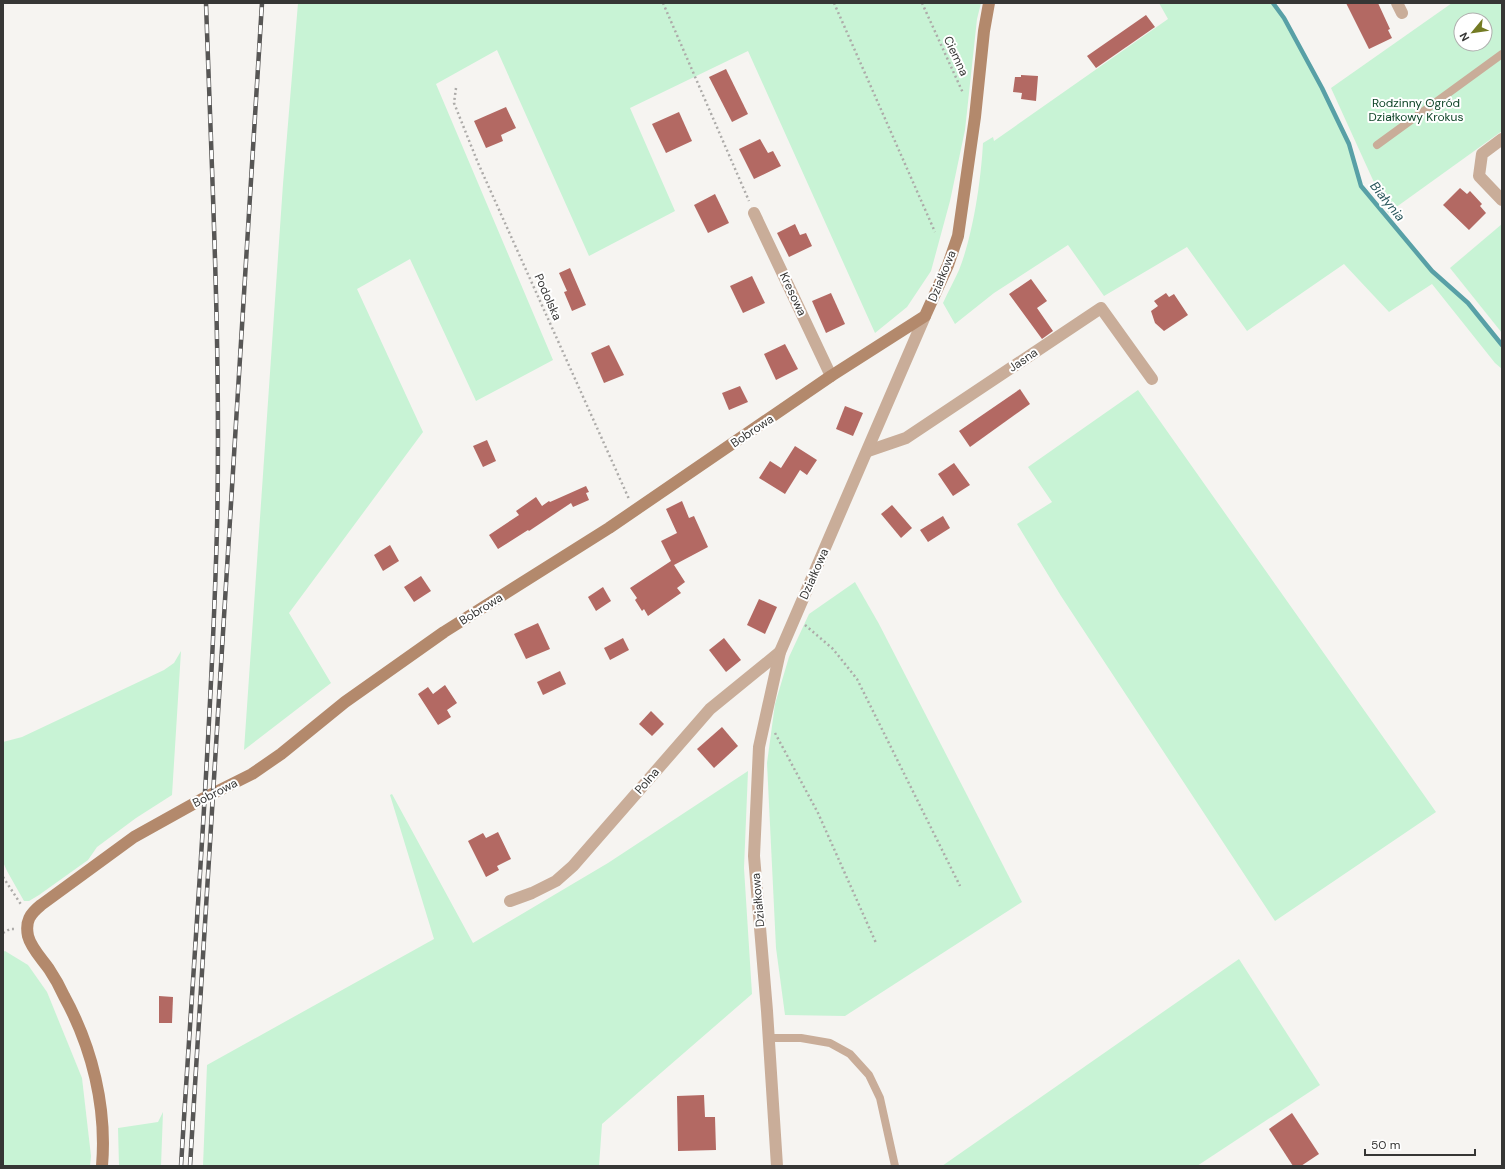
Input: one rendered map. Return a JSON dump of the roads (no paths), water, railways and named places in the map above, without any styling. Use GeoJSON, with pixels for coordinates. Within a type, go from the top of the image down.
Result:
{"type":"FeatureCollection","features":[{"type":"Feature","properties":{"kind":"street","name":"Działkowa"},"geometry":{"type":"LineString","coordinates":[[778,1166],[754,856],[758,747],[780,652],[948,265],[958,236],[975,117],[984,31],[989,3]]}},
{"type":"Feature","properties":{"kind":"street"},"geometry":{"type":"LineString","coordinates":[[1502,139],[1482,154],[1478,176],[1502,200]]}},
{"type":"Feature","properties":{"kind":"street","name":"Kresowa"},"geometry":{"type":"LineString","coordinates":[[754,213],[831,376]]}},
{"type":"Feature","properties":{"kind":"street","name":"Jasna"},"geometry":{"type":"LineString","coordinates":[[868,451],[906,438],[1101,308],[1152,379]]}},
{"type":"Feature","properties":{"kind":"street","name":"Bobrowa"},"geometry":{"type":"LineString","coordinates":[[102,1166],[102,1133],[99,1098],[92,1061],[80,1029],[65,997],[49,969],[31,943],[27,927],[29,917],[41,905],[134,837],[204,798],[252,774],[281,754],[345,702],[421,648],[635,511],[831,376],[925,316]]}},
{"type":"Feature","properties":{"kind":"street","name":"Polna"},"geometry":{"type":"LineString","coordinates":[[510,901],[532,893],[556,881],[573,866],[710,709],[780,652]]}},
{"type":"Feature","properties":{"kind":"lane"},"geometry":{"type":"LineString","coordinates":[[1377,145],[1502,54]]}},
{"type":"Feature","properties":{"kind":"lane"},"geometry":{"type":"LineString","coordinates":[[769,1038],[801,1038],[830,1043],[850,1054],[869,1075],[880,1098],[895,1166]]}},
{"type":"Feature","properties":{"kind":"waterway","name":"Białynia"},"geometry":{"type":"LineString","coordinates":[[1273,3],[1284,18],[1322,88],[1349,144],[1361,186],[1432,271],[1468,303],[1502,345]]}},
{"type":"Feature","properties":{"kind":"railway"},"geometry":{"type":"LineString","coordinates":[[181,1166],[211,689],[217,529],[217,332],[206,3]]}},
{"type":"Feature","properties":{"kind":"railway"},"geometry":{"type":"LineString","coordinates":[[190,1166],[262,3]]}},
{"type":"Feature","properties":{"kind":"park label","name":"Rodzinny Ogród Działkowy Krokus"},"geometry":{"type":"Point","coordinates":[1416,110]}}]}
